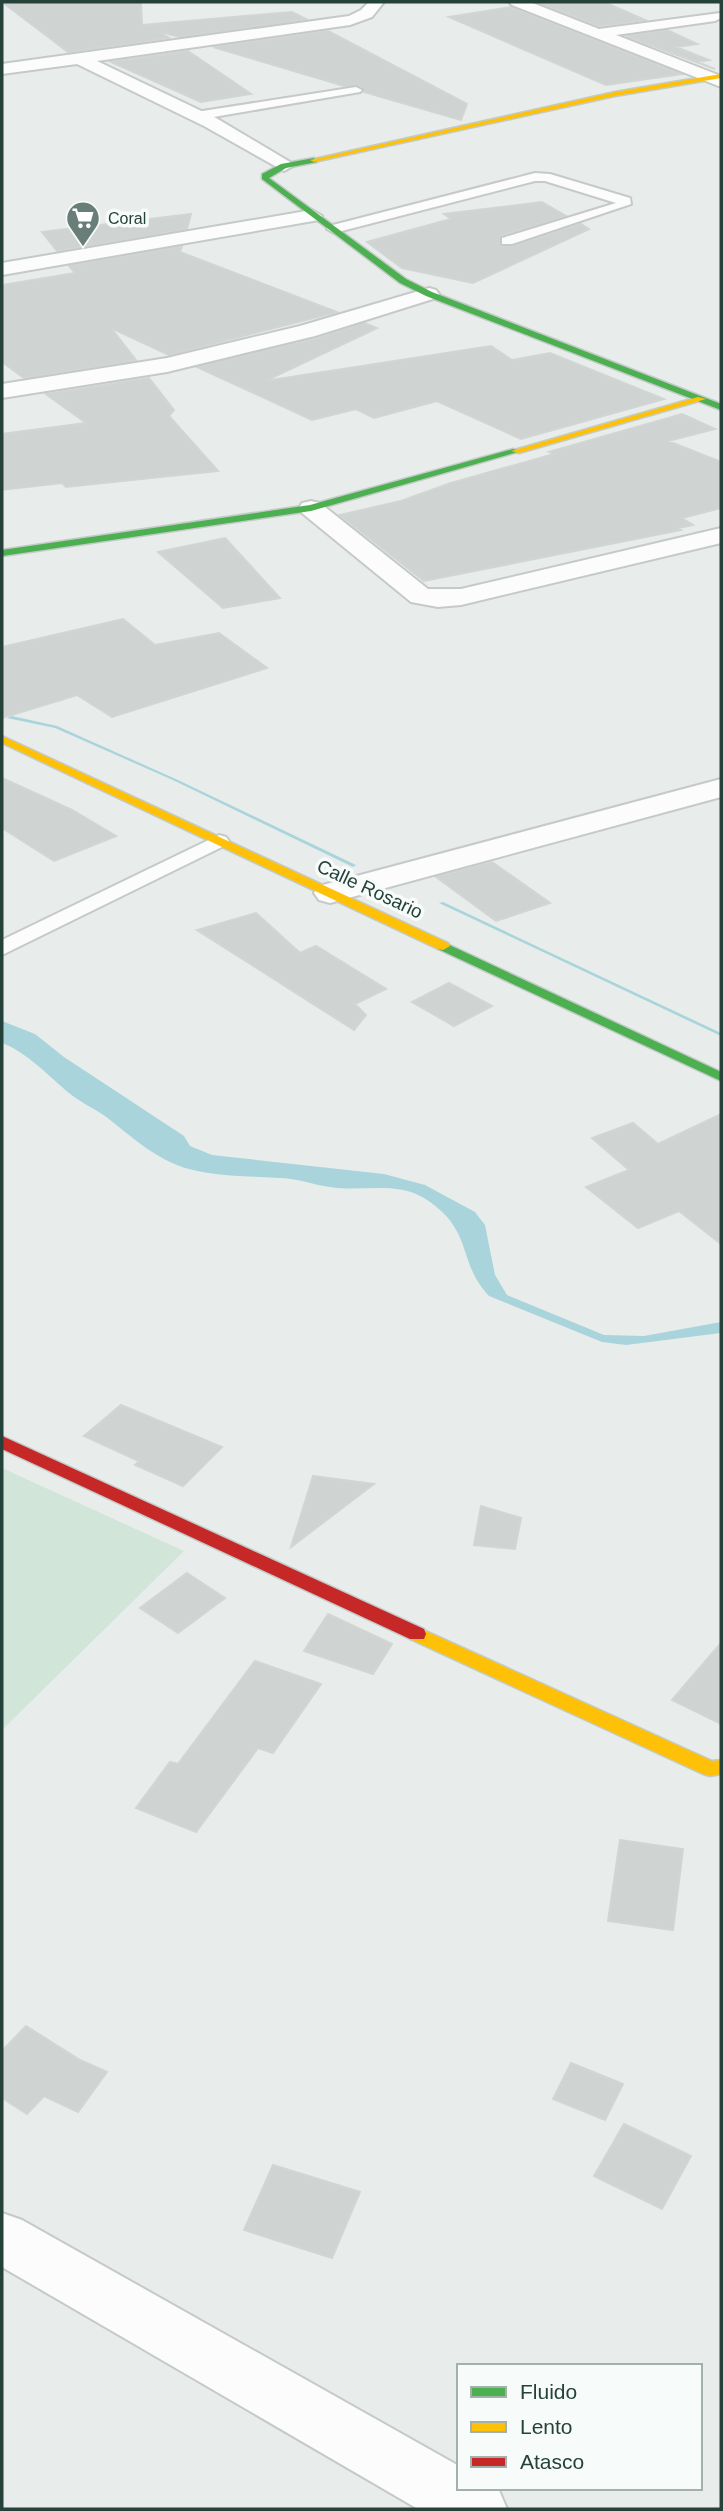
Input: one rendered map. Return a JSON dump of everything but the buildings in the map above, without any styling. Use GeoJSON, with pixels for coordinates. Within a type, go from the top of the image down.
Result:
{"type":"FeatureCollection","features":[{"type":"Feature","properties":{"kind":"street"},"geometry":{"type":"LineString","coordinates":[[2,69],[338,22],[370,13],[376,2]]}},
{"type":"Feature","properties":{"kind":"street"},"geometry":{"type":"LineString","coordinates":[[517,2],[718,79]]}},
{"type":"Feature","properties":{"kind":"street"},"geometry":{"type":"LineString","coordinates":[[599,33],[715,16]]}},
{"type":"Feature","properties":{"kind":"street"},"geometry":{"type":"LineString","coordinates":[[79,58],[196,116],[284,166]]}},
{"type":"Feature","properties":{"kind":"street"},"geometry":{"type":"LineString","coordinates":[[718,79],[615,94],[284,166],[270,172],[266,179],[312,216],[334,229],[403,281],[721,407]]}},
{"type":"Feature","properties":{"kind":"street"},"geometry":{"type":"LineString","coordinates":[[2,269],[312,216]]}},
{"type":"Feature","properties":{"kind":"street"},"geometry":{"type":"LineString","coordinates":[[2,391],[167,365],[307,331],[429,293]]}},
{"type":"Feature","properties":{"kind":"street"},"geometry":{"type":"LineString","coordinates":[[2,553],[311,508],[701,399]]}},
{"type":"Feature","properties":{"kind":"street"},"geometry":{"type":"LineString","coordinates":[[311,508],[421,596],[438,599],[461,597],[721,536]]}},
{"type":"Feature","properties":{"kind":"street","name":"Calle Rosario"},"geometry":{"type":"LineString","coordinates":[[2,739],[721,1077]]}},
{"type":"Feature","properties":{"kind":"street"},"geometry":{"type":"LineString","coordinates":[[330,893],[721,788]]}},
{"type":"Feature","properties":{"kind":"street"},"geometry":{"type":"LineString","coordinates":[[2,1441],[710,1769],[721,1767]]}},
{"type":"Feature","properties":{"kind":"street"},"geometry":{"type":"LineString","coordinates":[[2,2238],[476,2509]]}},
{"type":"Feature","properties":{"kind":"lane"},"geometry":{"type":"LineString","coordinates":[[196,116],[356,90]]}},
{"type":"Feature","properties":{"kind":"lane"},"geometry":{"type":"LineString","coordinates":[[334,229],[535,177],[546,177],[625,201],[625,204],[507,241]]}},
{"type":"Feature","properties":{"kind":"lane"},"geometry":{"type":"LineString","coordinates":[[2,948],[219,841]]}},
{"type":"Feature","properties":{"kind":"green space"},"geometry":{"type":"Polygon","coordinates":[[[2,1468],[184,1551],[2,1730],[2,1468]]]}},
{"type":"Feature","properties":{"kind":"water"},"geometry":{"type":"Polygon","coordinates":[[[12,716],[57,726],[356,865],[353,867],[175,781],[55,728],[7,718],[12,716]]]}},
{"type":"Feature","properties":{"kind":"water"},"geometry":{"type":"Polygon","coordinates":[[[443,902],[721,1033],[721,1036],[439,903],[443,902]]]}},
{"type":"Feature","properties":{"kind":"water"},"geometry":{"type":"Polygon","coordinates":[[[2,1021],[35,1034],[64,1057],[184,1136],[190,1146],[212,1155],[384,1174],[425,1185],[475,1212],[485,1225],[495,1275],[507,1295],[604,1335],[644,1336],[721,1322],[721,1333],[626,1345],[602,1342],[489,1296],[472,1270],[451,1222],[440,1210],[413,1193],[390,1188],[330,1187],[286,1178],[222,1175],[177,1165],[144,1147],[105,1116],[73,1096],[28,1058],[2,1043],[2,1021]]]}},
{"type":"Feature","properties":{"kind":"traffic: fast"},"geometry":{"type":"LineString","coordinates":[[314,160],[284,166],[265,176],[266,179],[403,281],[429,294],[721,407]]}},
{"type":"Feature","properties":{"kind":"traffic: fast"},"geometry":{"type":"LineString","coordinates":[[2,553],[311,508],[516,451]]}},
{"type":"Feature","properties":{"kind":"traffic: fast"},"geometry":{"type":"LineString","coordinates":[[443,946],[721,1077]]}},
{"type":"Feature","properties":{"kind":"traffic: slow"},"geometry":{"type":"LineString","coordinates":[[314,160],[615,94],[721,76]]}},
{"type":"Feature","properties":{"kind":"traffic: slow"},"geometry":{"type":"LineString","coordinates":[[516,451],[701,399]]}},
{"type":"Feature","properties":{"kind":"traffic: slow"},"geometry":{"type":"LineString","coordinates":[[2,739],[443,946]]}},
{"type":"Feature","properties":{"kind":"traffic: slow"},"geometry":{"type":"LineString","coordinates":[[417,1634],[710,1769],[721,1767]]}},
{"type":"Feature","properties":{"kind":"traffic: jam"},"geometry":{"type":"LineString","coordinates":[[2,1442],[417,1634]]}},
{"type":"Feature","properties":{"kind":"place","name":"Coral"},"geometry":{"type":"Point","coordinates":[83,248]}}]}
